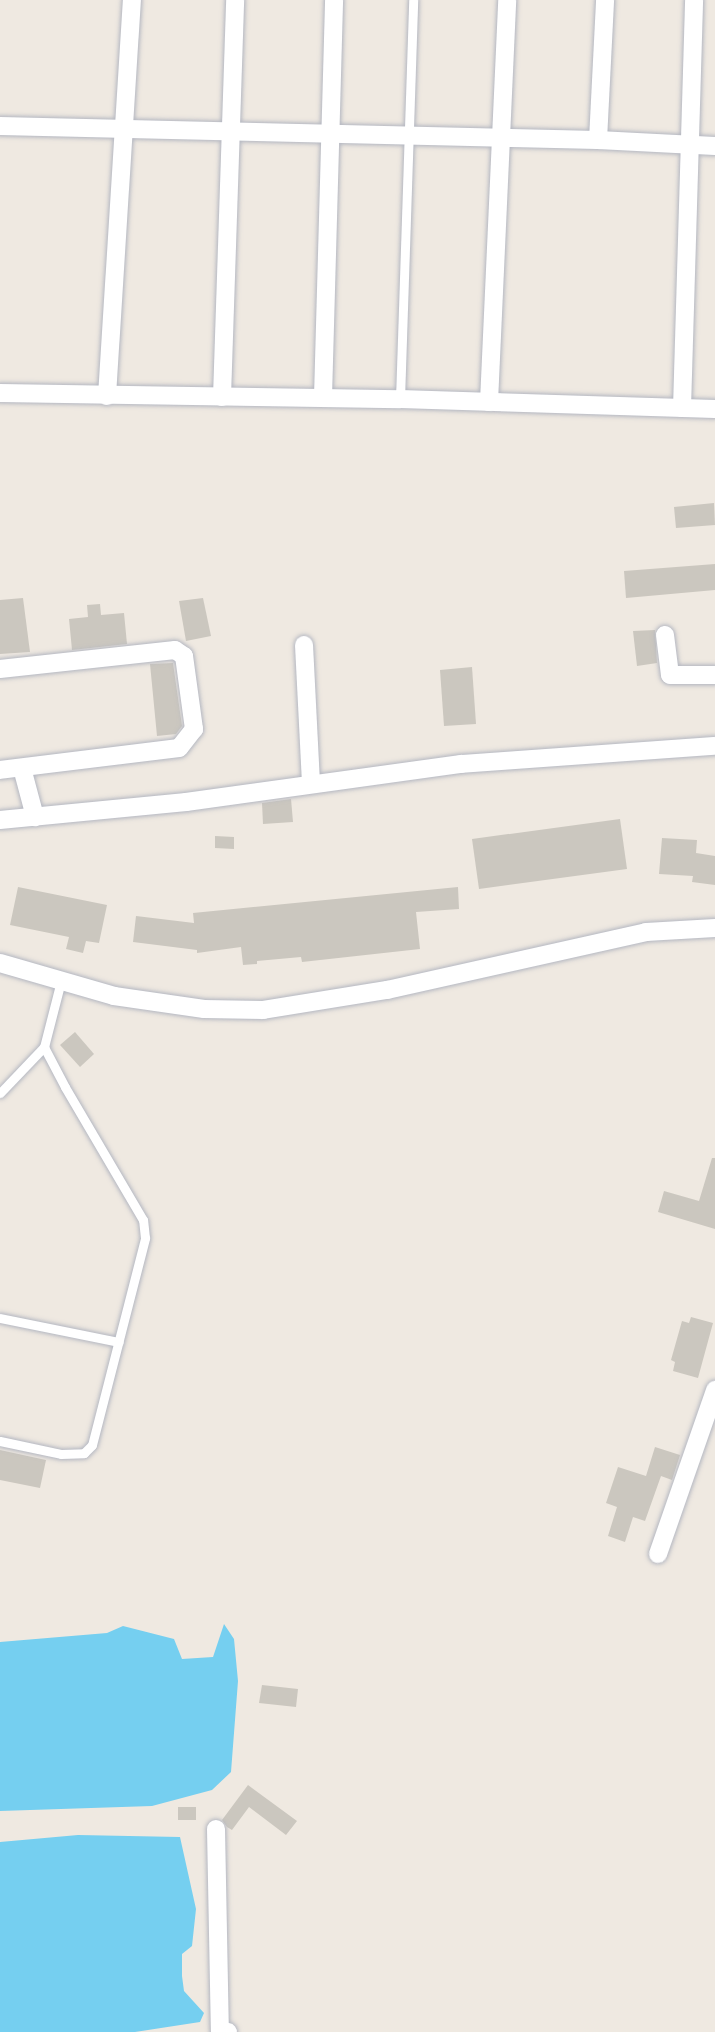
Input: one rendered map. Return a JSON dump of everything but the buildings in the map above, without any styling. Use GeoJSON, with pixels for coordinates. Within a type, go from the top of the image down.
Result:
{"type":"FeatureCollection","features":[{"type":"Feature","properties":{"kind":"street"},"geometry":{"type":"LineString","coordinates":[[107,396],[132,0]]}},
{"type":"Feature","properties":{"kind":"street"},"geometry":{"type":"LineString","coordinates":[[222,397],[235,0]]}},
{"type":"Feature","properties":{"kind":"street"},"geometry":{"type":"LineString","coordinates":[[323,397],[334,0]]}},
{"type":"Feature","properties":{"kind":"street"},"geometry":{"type":"LineString","coordinates":[[489,401],[507,0]]}},
{"type":"Feature","properties":{"kind":"street"},"geometry":{"type":"LineString","coordinates":[[598,140],[605,0]]}},
{"type":"Feature","properties":{"kind":"street"},"geometry":{"type":"LineString","coordinates":[[682,408],[694,0]]}},
{"type":"Feature","properties":{"kind":"street"},"geometry":{"type":"LineString","coordinates":[[0,126],[598,140],[715,146]]}},
{"type":"Feature","properties":{"kind":"street"},"geometry":{"type":"LineString","coordinates":[[0,393],[323,397],[715,410]]}},
{"type":"Feature","properties":{"kind":"street"},"geometry":{"type":"LineString","coordinates":[[665,635],[670,675],[715,675]]}},
{"type":"Feature","properties":{"kind":"street"},"geometry":{"type":"LineString","coordinates":[[304,645],[311,785]]}},
{"type":"Feature","properties":{"kind":"street"},"geometry":{"type":"LineString","coordinates":[[0,669],[175,650],[184,656],[194,729],[179,748],[0,769]]}},
{"type":"Feature","properties":{"kind":"street"},"geometry":{"type":"LineString","coordinates":[[0,820],[186,802],[460,764],[715,746]]}},
{"type":"Feature","properties":{"kind":"street"},"geometry":{"type":"LineString","coordinates":[[22,768],[35,817]]}},
{"type":"Feature","properties":{"kind":"street"},"geometry":{"type":"LineString","coordinates":[[0,963],[114,996],[204,1009],[263,1010],[387,989],[634,934],[715,928]]}},
{"type":"Feature","properties":{"kind":"street"},"geometry":{"type":"LineString","coordinates":[[658,1555],[709,1428],[715,1390]]}},
{"type":"Feature","properties":{"kind":"street"},"geometry":{"type":"LineString","coordinates":[[216,1829],[220,2032]]}},
{"type":"Feature","properties":{"kind":"lane"},"geometry":{"type":"LineString","coordinates":[[400,399],[413,0]]}},
{"type":"Feature","properties":{"kind":"lane"},"geometry":{"type":"LineString","coordinates":[[0,1093],[44,1047],[61,981]]}},
{"type":"Feature","properties":{"kind":"lane"},"geometry":{"type":"LineString","coordinates":[[0,1441],[61,1454],[84,1453],[92,1445],[145,1238],[143,1220],[44,1047]]}},
{"type":"Feature","properties":{"kind":"lane"},"geometry":{"type":"LineString","coordinates":[[0,1318],[119,1342]]}},
{"type":"Feature","properties":{"kind":"water"},"geometry":{"type":"Polygon","coordinates":[[[224,1624],[234,1639],[238,1681],[231,1772],[212,1790],[152,1806],[0,1811],[0,1642],[107,1633],[123,1626],[174,1639],[182,1659],[213,1657],[224,1624]]]}},
{"type":"Feature","properties":{"kind":"water"},"geometry":{"type":"Polygon","coordinates":[[[78,1835],[180,1837],[196,1909],[192,1946],[182,1954],[182,1976],[184,1991],[204,2013],[200,2022],[135,2032],[0,2032],[0,1842],[78,1835]]]}}]}
